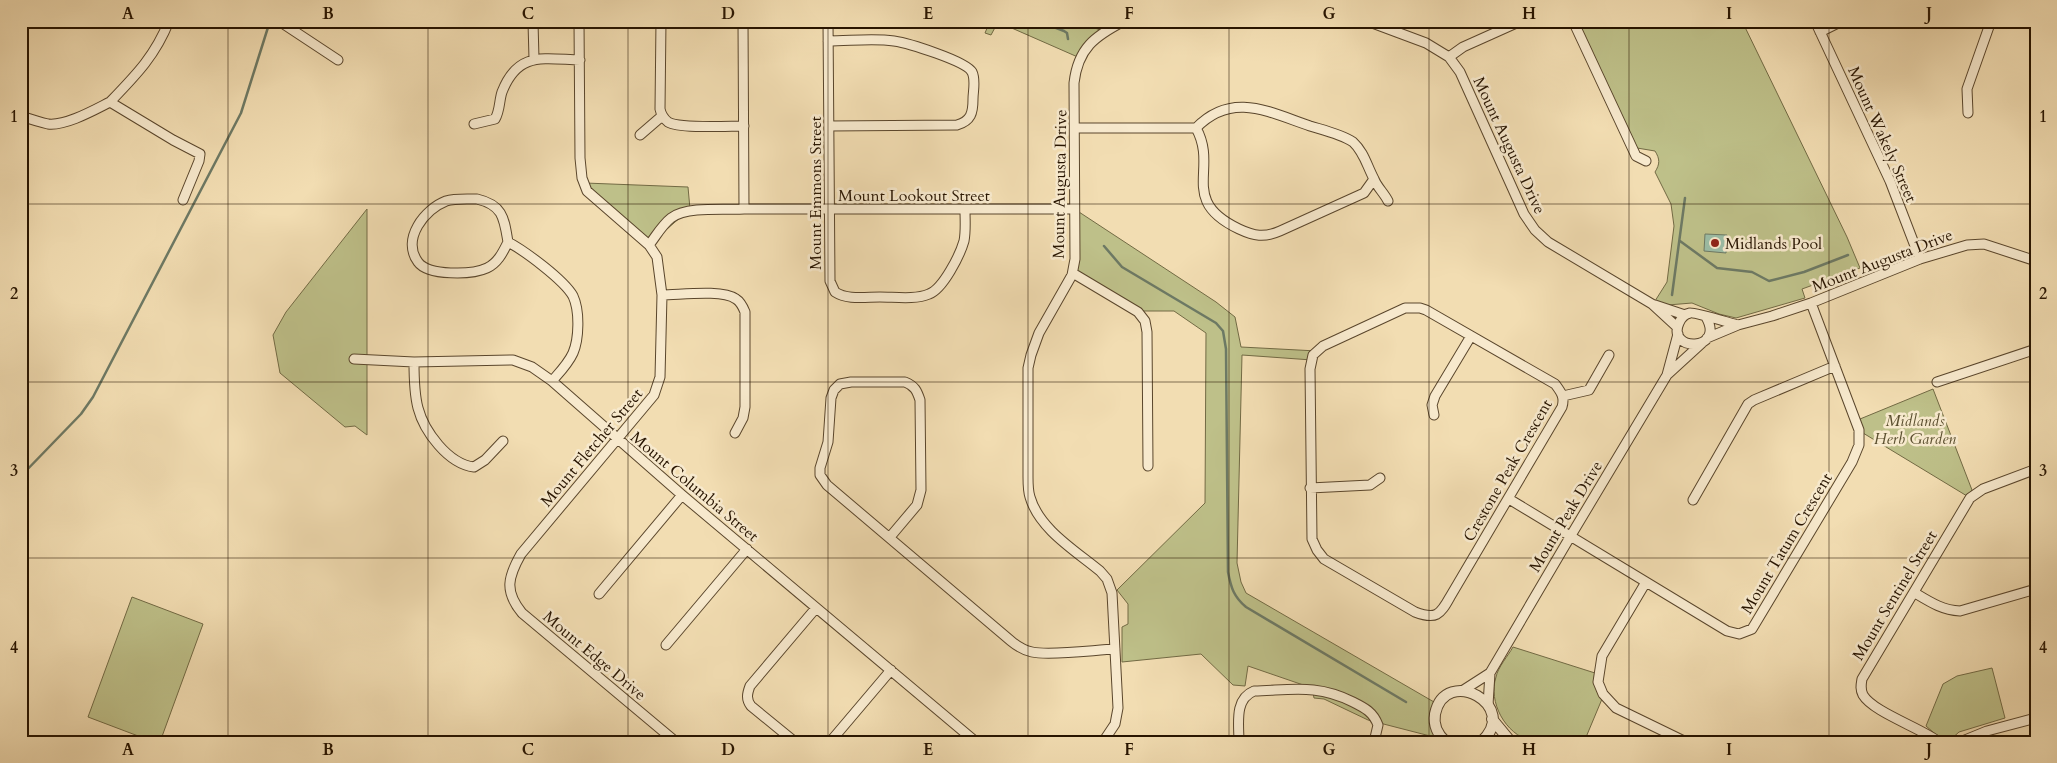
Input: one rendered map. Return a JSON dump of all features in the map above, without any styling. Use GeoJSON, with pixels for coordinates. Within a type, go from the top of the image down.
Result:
{"type":"FeatureCollection","features":[{"type":"Feature","properties":{"kind":"street"},"geometry":{"type":"LineString","coordinates":[[21,116],[49,124],[58,123],[110,102],[143,69],[163,37],[169,21]]}},
{"type":"Feature","properties":{"kind":"street"},"geometry":{"type":"LineString","coordinates":[[279,21],[338,60]]}},
{"type":"Feature","properties":{"kind":"street","name":"Mount Fletcher Street"},"geometry":{"type":"LineString","coordinates":[[510,582],[512,570],[521,554],[654,394],[658,386],[661,366],[662,295],[657,258],[649,245],[593,198],[585,187],[580,158],[580,21]]}},
{"type":"Feature","properties":{"kind":"street"},"geometry":{"type":"LineString","coordinates":[[660,21],[660,108],[662,116],[667,121],[681,125],[744,126]]}},
{"type":"Feature","properties":{"kind":"street"},"geometry":{"type":"LineString","coordinates":[[743,21],[744,209]]}},
{"type":"Feature","properties":{"kind":"street","name":"Mount Emmons Street"},"geometry":{"type":"LineString","coordinates":[[828,21],[830,281],[835,292],[847,296],[906,297],[930,294],[940,286],[960,251],[964,240],[965,210]]}},
{"type":"Feature","properties":{"kind":"street","name":"Mount Augusta Drive"},"geometry":{"type":"LineString","coordinates":[[1104,742],[1115,724],[1118,708],[1112,592],[1107,579],[1037,515],[1029,494],[1028,368],[1039,332],[1072,275],[1075,252],[1076,128],[1074,83],[1079,64],[1092,40],[1104,31],[1124,21]]}},
{"type":"Feature","properties":{"kind":"street","name":"Mount Augusta Drive"},"geometry":{"type":"LineString","coordinates":[[1367,21],[1426,43],[1450,57],[1460,72],[1524,214],[1535,230],[1548,242],[1652,304],[1685,315]]}},
{"type":"Feature","properties":{"kind":"street"},"geometry":{"type":"LineString","coordinates":[[1450,57],[1463,47],[1520,21]]}},
{"type":"Feature","properties":{"kind":"street"},"geometry":{"type":"LineString","coordinates":[[1573,21],[1636,156],[1646,161]]}},
{"type":"Feature","properties":{"kind":"street","name":"Mount Wakely Street"},"geometry":{"type":"LineString","coordinates":[[1815,21],[1890,181],[1920,260]]}},
{"type":"Feature","properties":{"kind":"street"},"geometry":{"type":"LineString","coordinates":[[1820,32],[1842,21]]}},
{"type":"Feature","properties":{"kind":"street"},"geometry":{"type":"LineString","coordinates":[[1968,113],[1967,89],[1991,21]]}},
{"type":"Feature","properties":{"kind":"street"},"geometry":{"type":"LineString","coordinates":[[533,22],[534,58]]}},
{"type":"Feature","properties":{"kind":"street"},"geometry":{"type":"LineString","coordinates":[[828,41],[886,40],[901,42],[964,65],[972,73],[974,79],[973,112],[964,123],[957,125],[829,126]]}},
{"type":"Feature","properties":{"kind":"street"},"geometry":{"type":"LineString","coordinates":[[474,124],[496,119],[500,96],[510,76],[520,65],[534,58],[580,60]]}},
{"type":"Feature","properties":{"kind":"street"},"geometry":{"type":"LineString","coordinates":[[110,102],[200,154],[183,200]]}},
{"type":"Feature","properties":{"kind":"street"},"geometry":{"type":"LineString","coordinates":[[1076,128],[1196,128],[1204,121],[1234,107],[1257,108],[1352,142],[1364,156],[1374,179],[1388,201]]}},
{"type":"Feature","properties":{"kind":"street"},"geometry":{"type":"LineString","coordinates":[[640,135],[662,116]]}},
{"type":"Feature","properties":{"kind":"street"},"geometry":{"type":"LineString","coordinates":[[1196,128],[1202,146],[1206,203],[1226,221],[1250,234],[1268,236],[1280,231],[1364,193],[1374,179]]}},
{"type":"Feature","properties":{"kind":"street"},"geometry":{"type":"LineString","coordinates":[[508,242],[496,262],[487,268],[465,272],[433,272],[424,268],[414,254],[413,244],[419,221],[436,206],[448,200],[477,199],[488,202],[497,208],[503,216],[508,242],[534,259],[569,290],[574,298],[577,328],[576,346],[572,355],[552,382]]}},
{"type":"Feature","properties":{"kind":"street","name":"Mount Lookout Street"},"geometry":{"type":"LineString","coordinates":[[649,245],[663,226],[677,214],[691,211],[744,209],[1074,209]]}},
{"type":"Feature","properties":{"kind":"street","name":"Mount Augusta Drive"},"geometry":{"type":"LineString","coordinates":[[1704,341],[1738,325],[1812,303],[1920,260],[1966,245],[1984,244],[2035,259]]}},
{"type":"Feature","properties":{"kind":"street"},"geometry":{"type":"LineString","coordinates":[[1072,275],[1076,275],[1138,312],[1145,320],[1147,332],[1148,466]]}},
{"type":"Feature","properties":{"kind":"street"},"geometry":{"type":"LineString","coordinates":[[662,295],[725,295],[736,298],[742,304],[746,312],[745,407],[743,418],[735,433]]}},
{"type":"Feature","properties":{"kind":"street","name":"Mount Tatum Crescent"},"geometry":{"type":"LineString","coordinates":[[1509,499],[1727,630],[1739,634],[1752,629],[1847,470],[1859,445],[1859,430],[1812,303]]}},
{"type":"Feature","properties":{"kind":"street","name":"Mount Augusta Drive"},"geometry":{"type":"LineString","coordinates":[[1652,304],[1678,330]]}},
{"type":"Feature","properties":{"kind":"street","name":"Crestone Peak Crescent"},"geometry":{"type":"LineString","coordinates":[[1409,307],[1426,310],[1471,336],[1555,384],[1563,396],[1562,407],[1442,611],[1435,616],[1427,616],[1415,612],[1324,559],[1317,550],[1312,539],[1310,488],[1310,370],[1313,355],[1318,350],[1409,307]]}},
{"type":"Feature","properties":{"kind":"street"},"geometry":{"type":"LineString","coordinates":[[1678,330],[1681,340],[1687,344],[1694,345],[1704,341],[1710,331],[1706,317],[1692,312],[1685,315]]}},
{"type":"Feature","properties":{"kind":"street","name":"Mount Peak Drive"},"geometry":{"type":"LineString","coordinates":[[1667,375],[1680,320],[1685,315]]}},
{"type":"Feature","properties":{"kind":"street","name":"Mount Augusta Drive"},"geometry":{"type":"LineString","coordinates":[[1706,317],[1738,325]]}},
{"type":"Feature","properties":{"kind":"street"},"geometry":{"type":"LineString","coordinates":[[1434,415],[1432,404],[1435,396],[1471,336]]}},
{"type":"Feature","properties":{"kind":"street","name":"Mount Peak Drive"},"geometry":{"type":"LineString","coordinates":[[1442,739],[1435,718],[1439,704],[1447,696],[1462,691],[1490,673],[1667,375],[1704,341]]}},
{"type":"Feature","properties":{"kind":"street"},"geometry":{"type":"LineString","coordinates":[[1937,382],[2036,349]]}},
{"type":"Feature","properties":{"kind":"street"},"geometry":{"type":"LineString","coordinates":[[1563,396],[1588,390],[1609,356]]}},
{"type":"Feature","properties":{"kind":"street","name":"Mount Columbia Street"},"geometry":{"type":"LineString","coordinates":[[354,359],[414,362],[513,360],[532,367],[976,742]]}},
{"type":"Feature","properties":{"kind":"street"},"geometry":{"type":"LineString","coordinates":[[414,362],[418,408],[425,425],[448,455],[460,464],[474,467],[485,460],[503,441]]}},
{"type":"Feature","properties":{"kind":"street"},"geometry":{"type":"LineString","coordinates":[[1693,500],[1748,404],[1835,366]]}},
{"type":"Feature","properties":{"kind":"street"},"geometry":{"type":"LineString","coordinates":[[890,537],[919,500],[921,490],[920,410],[917,390],[906,382],[851,382],[840,384],[834,390],[831,398],[828,442],[820,468],[820,475],[827,485],[1022,649],[1046,653],[1114,649]]}},
{"type":"Feature","properties":{"kind":"street","name":"Mount Sentinel Street"},"geometry":{"type":"LineString","coordinates":[[1939,742],[1929,734],[1869,702],[1861,688],[1862,679],[1970,498],[1983,489],[2036,469]]}},
{"type":"Feature","properties":{"kind":"street"},"geometry":{"type":"LineString","coordinates":[[1310,488],[1370,485],[1380,478]]}},
{"type":"Feature","properties":{"kind":"street"},"geometry":{"type":"LineString","coordinates":[[599,594],[682,495]]}},
{"type":"Feature","properties":{"kind":"street"},"geometry":{"type":"LineString","coordinates":[[666,645],[747,549]]}},
{"type":"Feature","properties":{"kind":"street","name":"Mount Edge Drive"},"geometry":{"type":"LineString","coordinates":[[510,582],[511,595],[522,614],[676,742]]}},
{"type":"Feature","properties":{"kind":"street"},"geometry":{"type":"LineString","coordinates":[[1646,582],[1602,656],[1598,682],[1603,694],[1616,708],[1686,742]]}},
{"type":"Feature","properties":{"kind":"street"},"geometry":{"type":"LineString","coordinates":[[1915,593],[1933,604],[1948,610],[1960,611],[2036,589]]}},
{"type":"Feature","properties":{"kind":"street"},"geometry":{"type":"LineString","coordinates":[[795,742],[751,706],[747,698],[747,692],[816,608]]}},
{"type":"Feature","properties":{"kind":"street"},"geometry":{"type":"LineString","coordinates":[[830,742],[891,670]]}},
{"type":"Feature","properties":{"kind":"street","name":"Mount Peak Drive"},"geometry":{"type":"LineString","coordinates":[[1490,673],[1488,705],[1492,719]]}},
{"type":"Feature","properties":{"kind":"street"},"geometry":{"type":"LineString","coordinates":[[1239,742],[1241,702],[1248,693],[1254,691],[1312,689],[1327,691],[1345,698],[1372,713],[1378,725],[1374,742]]}},
{"type":"Feature","properties":{"kind":"street"},"geometry":{"type":"LineString","coordinates":[[1462,691],[1478,695],[1488,705]]}},
{"type":"Feature","properties":{"kind":"street"},"geometry":{"type":"LineString","coordinates":[[1960,742],[1987,731],[2036,718]]}},
{"type":"Feature","properties":{"kind":"street"},"geometry":{"type":"LineString","coordinates":[[1481,742],[1488,733],[1492,719]]}},
{"type":"Feature","properties":{"kind":"street"},"geometry":{"type":"LineString","coordinates":[[1492,719],[1511,742]]}},
{"type":"Feature","properties":{"kind":"green space"},"geometry":{"type":"Polygon","coordinates":[[[990,21],[1079,21],[1102,31],[1080,58],[998,22],[991,35],[985,33],[990,21]]]}},
{"type":"Feature","properties":{"kind":"green space"},"geometry":{"type":"Polygon","coordinates":[[[1577,21],[1742,21],[1847,237],[1860,268],[1802,289],[1805,298],[1736,318],[1719,314],[1692,303],[1668,305],[1655,301],[1667,282],[1674,226],[1671,204],[1655,172],[1659,159],[1655,151],[1637,148],[1577,21]]]}},
{"type":"Feature","properties":{"kind":"green space"},"geometry":{"type":"Polygon","coordinates":[[[585,183],[688,187],[690,209],[651,243],[585,183]]]}},
{"type":"Feature","properties":{"kind":"green space"},"geometry":{"type":"Polygon","coordinates":[[[367,209],[367,435],[355,426],[345,427],[280,373],[273,335],[286,312],[367,209]]]}},
{"type":"Feature","properties":{"kind":"green space"},"geometry":{"type":"Polygon","coordinates":[[[1079,212],[1216,302],[1235,317],[1241,347],[1317,351],[1312,360],[1242,355],[1237,563],[1241,582],[1246,593],[1434,702],[1431,715],[1434,737],[1368,720],[1324,699],[1314,698],[1312,688],[1248,666],[1245,686],[1233,685],[1201,654],[1122,662],[1122,627],[1128,624],[1128,604],[1117,590],[1205,503],[1206,333],[1174,311],[1139,311],[1077,276],[1079,212]]]}},
{"type":"Feature","properties":{"kind":"green space","name":"Midlands Herb Garden"},"geometry":{"type":"Polygon","coordinates":[[[1933,389],[1972,490],[1967,496],[1863,433],[1860,419],[1933,389]]]}},
{"type":"Feature","properties":{"kind":"green space"},"geometry":{"type":"Polygon","coordinates":[[[132,597],[203,624],[160,742],[154,742],[88,717],[132,597]]]}},
{"type":"Feature","properties":{"kind":"green space"},"geometry":{"type":"Polygon","coordinates":[[[1513,647],[1595,673],[1602,699],[1584,742],[1549,743],[1531,741],[1513,732],[1506,724],[1494,697],[1494,687],[1499,669],[1513,647]]]}},
{"type":"Feature","properties":{"kind":"green space"},"geometry":{"type":"Polygon","coordinates":[[[1992,668],[2005,718],[1959,732],[1949,741],[1941,739],[1926,726],[1943,684],[1957,676],[1992,668]]]}},
{"type":"Feature","properties":{"kind":"shaded area","name":"Midlands Pool"},"geometry":{"type":"Polygon","coordinates":[[[1705,234],[1727,235],[1726,253],[1704,251],[1705,234]]]}},
{"type":"Feature","properties":{"kind":"waterway"},"geometry":{"type":"LineString","coordinates":[[21,476],[81,414],[93,397],[241,113],[270,21]]}},
{"type":"Feature","properties":{"kind":"waterway"},"geometry":{"type":"LineString","coordinates":[[1038,21],[1064,31],[1067,33],[1068,39]]}},
{"type":"Feature","properties":{"kind":"waterway"},"geometry":{"type":"LineString","coordinates":[[1672,295],[1685,198]]}},
{"type":"Feature","properties":{"kind":"waterway"},"geometry":{"type":"LineString","coordinates":[[1680,241],[1717,268],[1752,272],[1769,281],[1804,272],[1848,255]]}},
{"type":"Feature","properties":{"kind":"waterway"},"geometry":{"type":"LineString","coordinates":[[1104,246],[1122,267],[1216,323],[1223,331],[1226,349],[1228,572],[1236,596],[1246,607],[1406,702]]}},
{"type":"Feature","properties":{"kind":"place","name":"Midlands Pool"},"geometry":{"type":"Point","coordinates":[1715,243]}}]}
